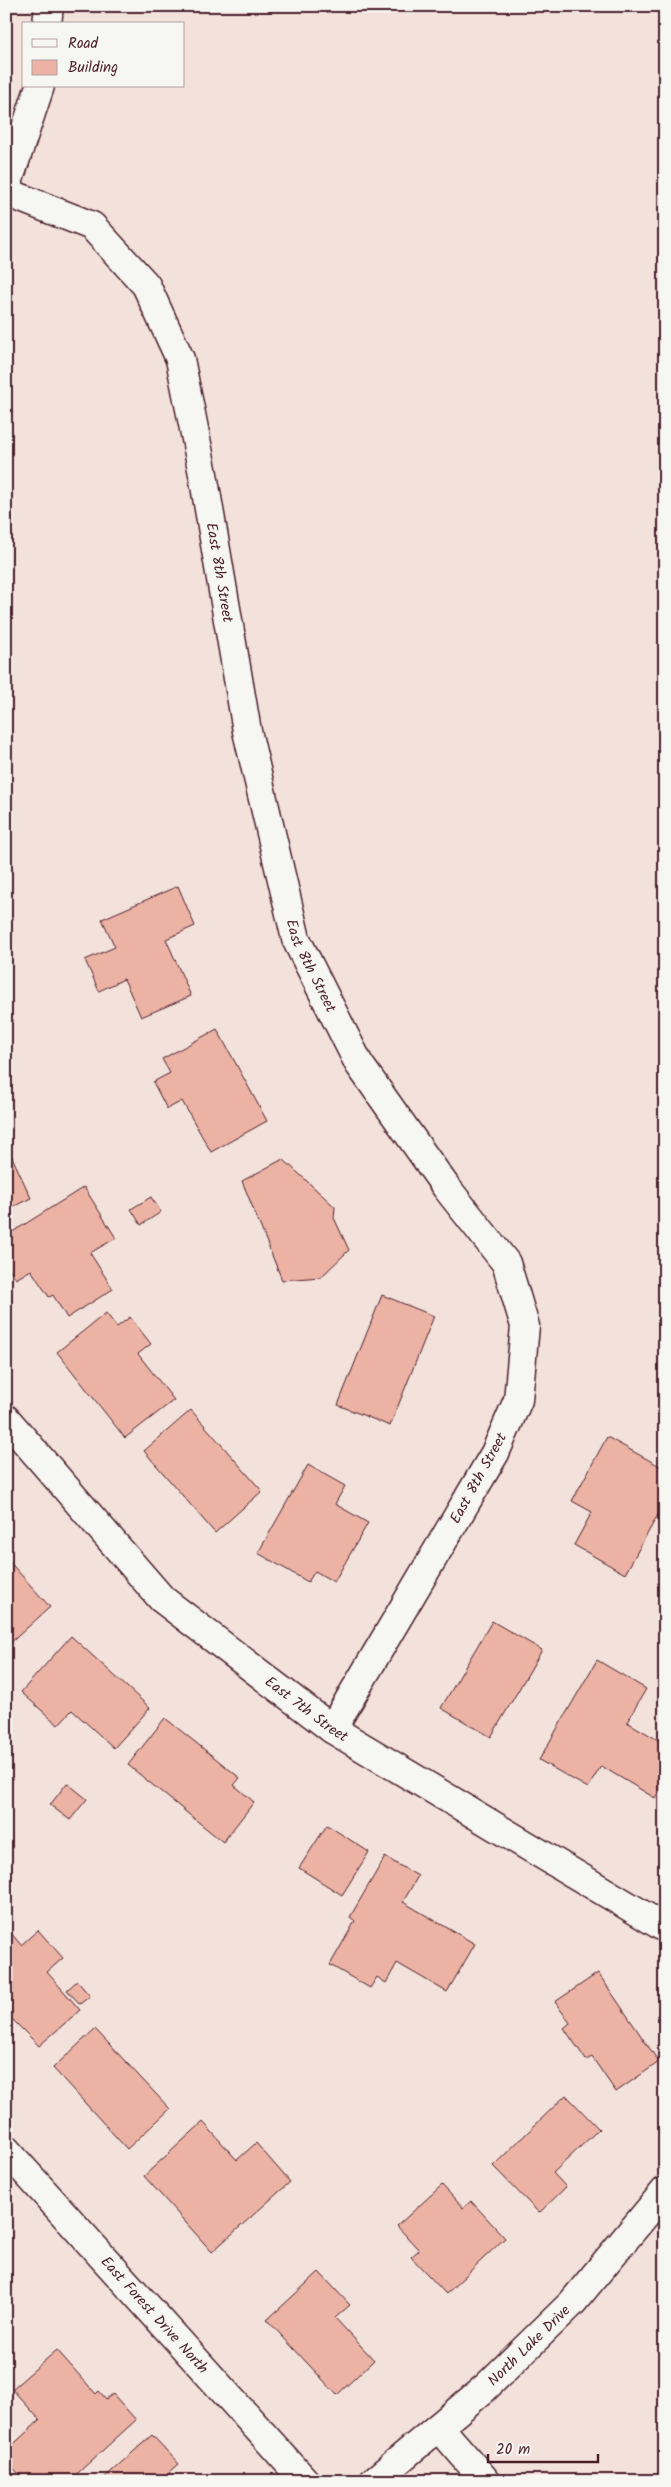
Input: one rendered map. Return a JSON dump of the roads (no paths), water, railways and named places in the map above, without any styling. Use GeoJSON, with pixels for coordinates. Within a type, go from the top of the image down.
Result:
{"type":"FeatureCollection","features":[{"type":"Feature","properties":{"kind":"street"},"geometry":{"type":"LineString","coordinates":[[47,22],[49,6]]}},
{"type":"Feature","properties":{"kind":"street"},"geometry":{"type":"LineString","coordinates":[[6,188],[39,88]]}},
{"type":"Feature","properties":{"kind":"street","name":"East 8th Street"},"geometry":{"type":"LineString","coordinates":[[6,192],[92,226],[146,285],[180,359],[203,474],[247,731],[296,939],[359,1064],[446,1187],[506,1263],[525,1326],[518,1400],[495,1454],[332,1729]]}},
{"type":"Feature","properties":{"kind":"street","name":"East 7th Street"},"geometry":{"type":"LineString","coordinates":[[6,1420],[162,1599],[332,1729],[665,1928]]}},
{"type":"Feature","properties":{"kind":"street","name":"East Forest Drive North"},"geometry":{"type":"LineString","coordinates":[[6,2150],[305,2481]]}},
{"type":"Feature","properties":{"kind":"street","name":"North Lake Drive"},"geometry":{"type":"LineString","coordinates":[[374,2481],[485,2388],[572,2303],[665,2191]]}},
{"type":"Feature","properties":{"kind":"street"},"geometry":{"type":"LineString","coordinates":[[439,2427],[486,2481]]}}]}
